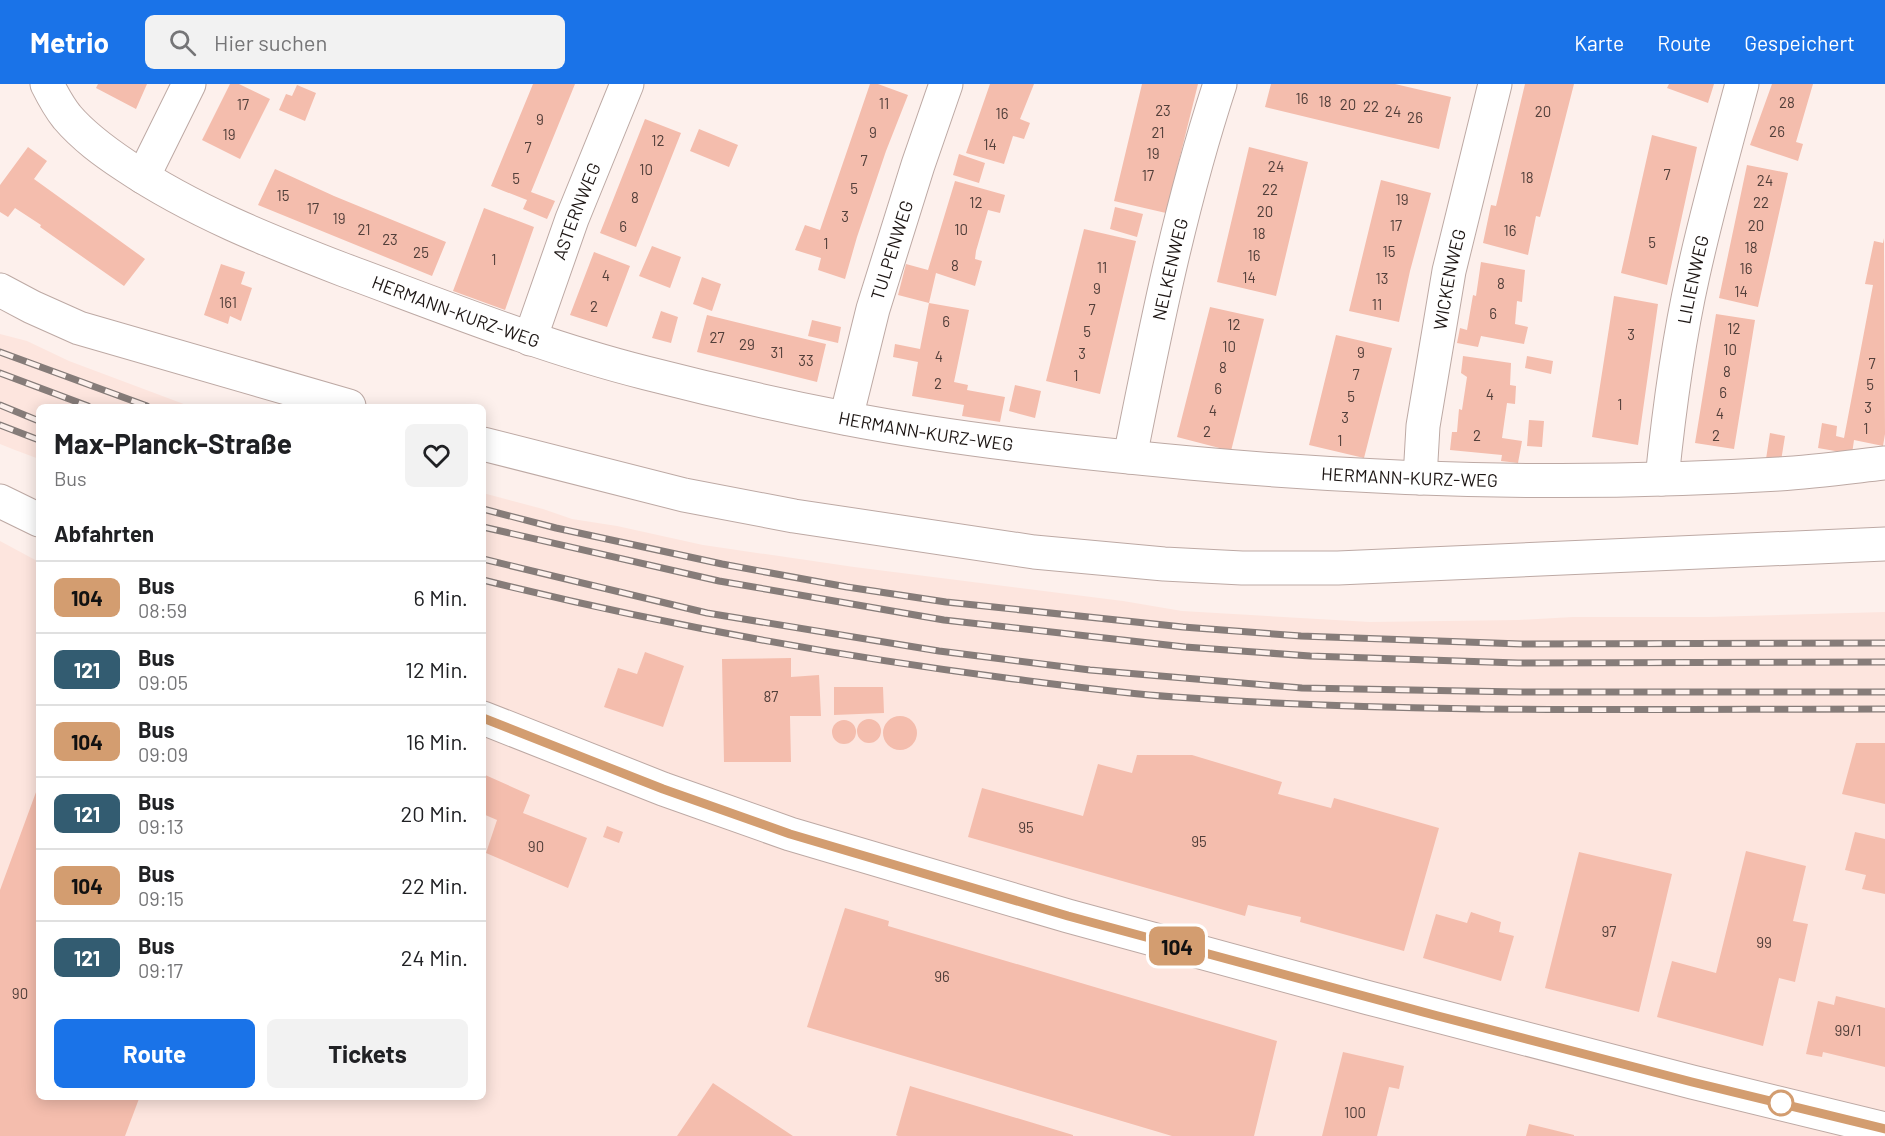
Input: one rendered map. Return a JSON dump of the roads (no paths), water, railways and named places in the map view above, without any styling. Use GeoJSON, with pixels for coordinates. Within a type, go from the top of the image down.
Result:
{"type":"FeatureCollection","features":[{"type":"Feature","properties":{"kind":"street","name":"HERMANN-KURZ-WEG"},"geometry":{"type":"LineString","coordinates":[[47,84],[57,104],[82,133],[143,177],[190,204],[288,248],[530,339],[644,373],[846,418],[981,440],[1130,457],[1288,472],[1420,478],[1544,481],[1662,479],[1786,474],[1885,463]]}},
{"type":"Feature","properties":{"kind":"street"},"geometry":{"type":"LineString","coordinates":[[143,177],[189,84]]}},
{"type":"Feature","properties":{"kind":"street","name":"ASTERNWEG"},"geometry":{"type":"LineString","coordinates":[[530,339],[572,219],[627,84]]}},
{"type":"Feature","properties":{"kind":"street","name":"TULPENWEG"},"geometry":{"type":"LineString","coordinates":[[846,418],[873,309],[946,84]]}},
{"type":"Feature","properties":{"kind":"street","name":"NELKENWEG"},"geometry":{"type":"LineString","coordinates":[[1130,457],[1173,249],[1220,84]]}},
{"type":"Feature","properties":{"kind":"street","name":"WICKENWEG"},"geometry":{"type":"LineString","coordinates":[[1420,478],[1423,426],[1449,271],[1495,84]]}},
{"type":"Feature","properties":{"kind":"street","name":"LILIENWEG"},"geometry":{"type":"LineString","coordinates":[[1662,479],[1669,408],[1692,276],[1742,84]]}},
{"type":"Feature","properties":{"kind":"street"},"geometry":{"type":"LineString","coordinates":[[0,290],[79,328],[342,404]]}},
{"type":"Feature","properties":{"kind":"street"},"geometry":{"type":"LineString","coordinates":[[486,445],[684,495],[794,516],[1034,552],[1164,564],[1242,568],[1338,568],[1885,544]]}},
{"type":"Feature","properties":{"kind":"street"},"geometry":{"type":"LineString","coordinates":[[0,501],[36,519]]}},
{"type":"Feature","properties":{"kind":"street"},"geometry":{"type":"LineString","coordinates":[[486,719],[652,784],[790,834],[1068,916],[1426,1013],[1885,1129]]}},
{"type":"Feature","properties":{"kind":"railway"},"geometry":{"type":"LineString","coordinates":[[0,352],[142,404]]}},
{"type":"Feature","properties":{"kind":"railway"},"geometry":{"type":"LineString","coordinates":[[0,373],[83,404]]}},
{"type":"Feature","properties":{"kind":"railway"},"geometry":{"type":"LineString","coordinates":[[0,405],[36,420]]}},
{"type":"Feature","properties":{"kind":"railway"},"geometry":{"type":"LineString","coordinates":[[0,425],[36,439]]}},
{"type":"Feature","properties":{"kind":"railway"},"geometry":{"type":"LineString","coordinates":[[486,510],[556,528],[722,564],[847,587],[946,602],[1183,627],[1301,636],[1521,644],[1885,643]]}},
{"type":"Feature","properties":{"kind":"railway"},"geometry":{"type":"LineString","coordinates":[[486,528],[719,581],[944,620],[1185,647],[1310,656],[1518,663],[1885,662]]}},
{"type":"Feature","properties":{"kind":"railway"},"geometry":{"type":"LineString","coordinates":[[486,560],[707,613],[939,651],[1090,670],[1302,688],[1520,692],[1885,692]]}},
{"type":"Feature","properties":{"kind":"railway"},"geometry":{"type":"LineString","coordinates":[[486,581],[678,624],[809,648],[1006,678],[1154,695],[1352,706],[1441,708],[1885,709]]}}]}
